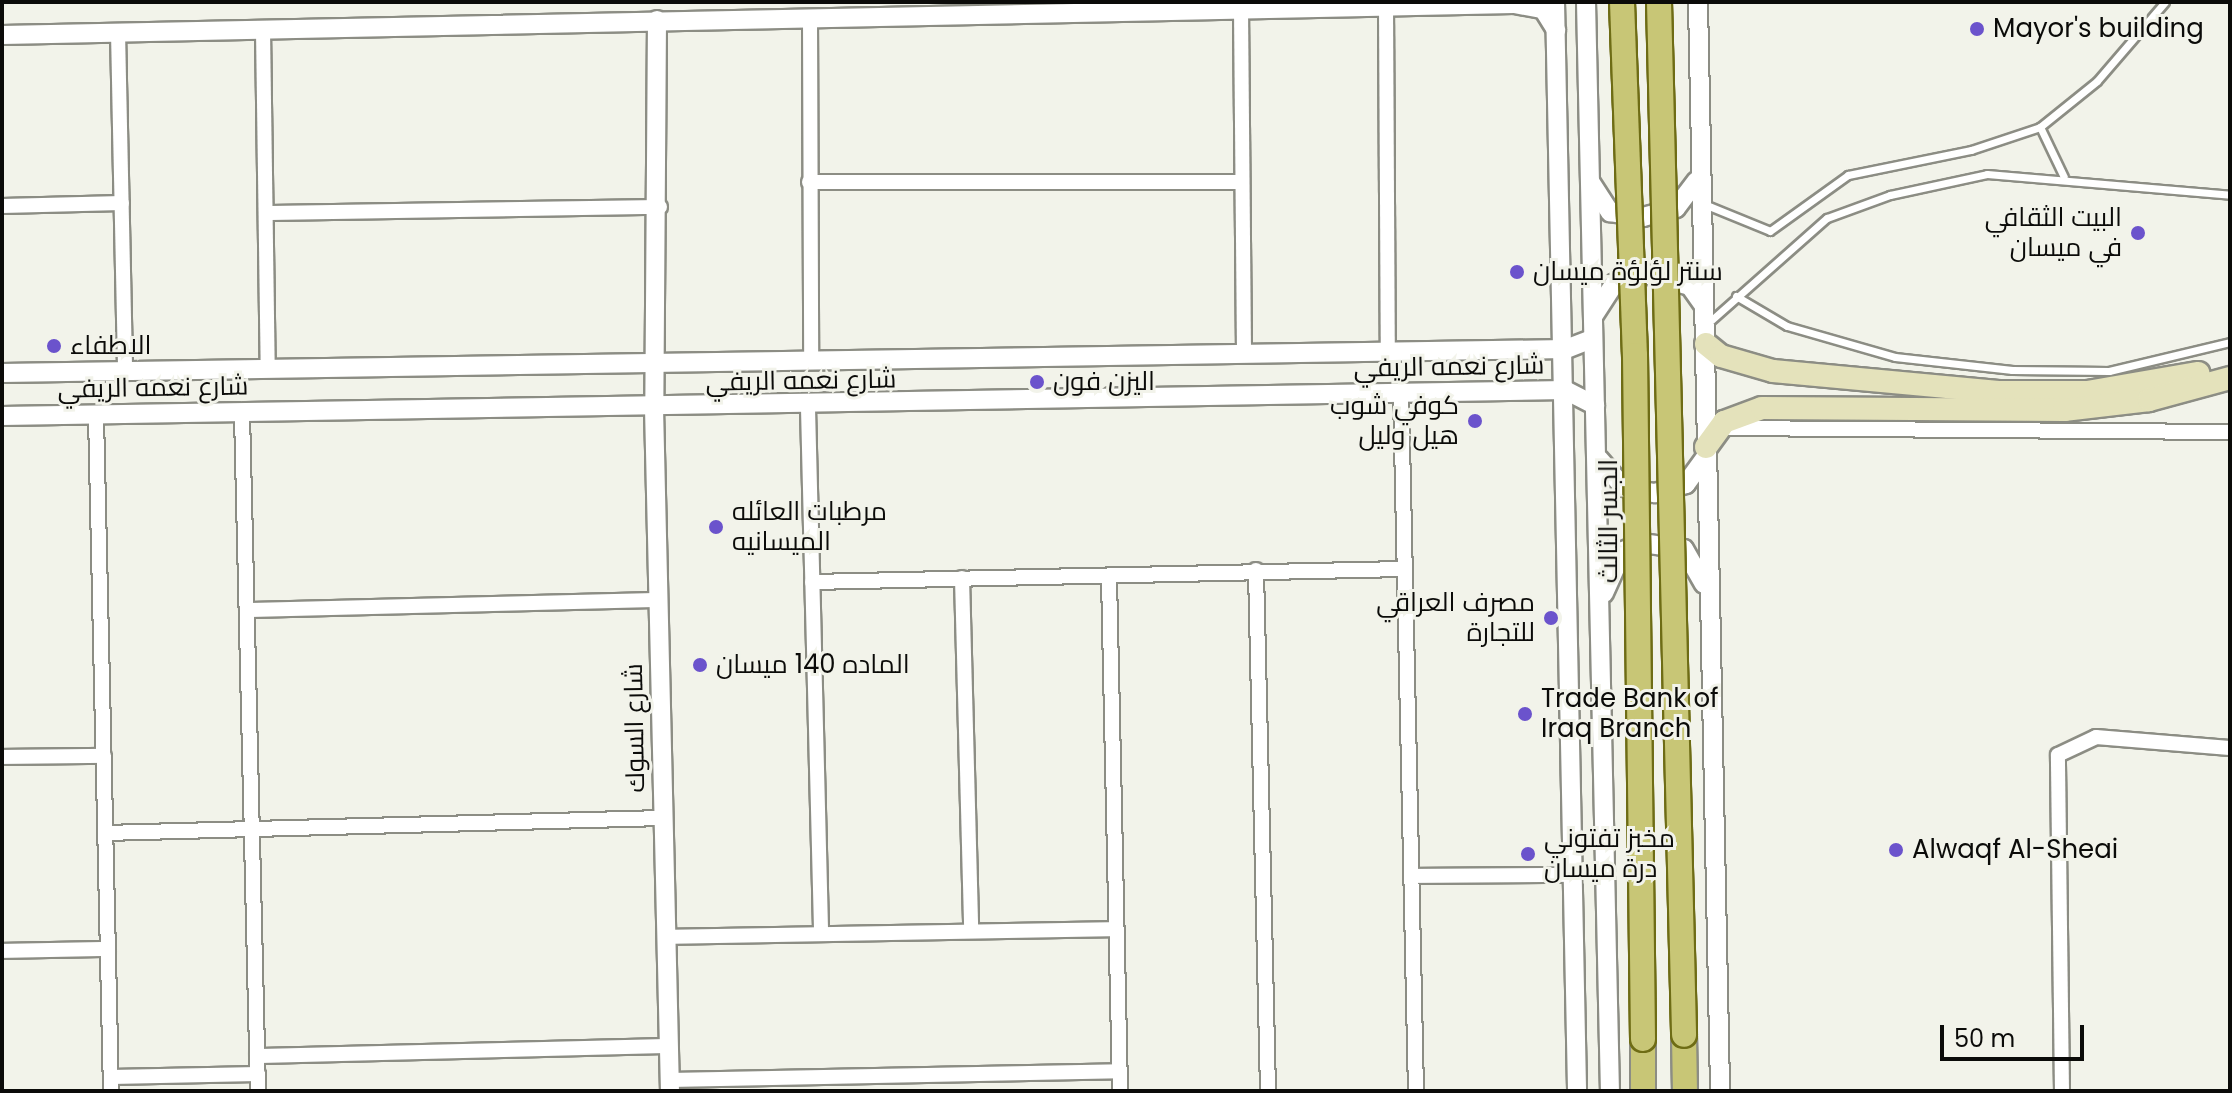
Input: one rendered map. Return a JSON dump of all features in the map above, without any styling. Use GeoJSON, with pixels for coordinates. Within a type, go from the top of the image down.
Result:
{"type":"FeatureCollection","features":[{"type":"Feature","properties":{"kind":"main road","name":"الجسر الثالث"},"geometry":{"type":"LineString","coordinates":[[1622,2],[1635,355],[1643,1091]]}},
{"type":"Feature","properties":{"kind":"main road"},"geometry":{"type":"LineString","coordinates":[[1659,2],[1685,1091]]}},
{"type":"Feature","properties":{"kind":"main road"},"geometry":{"type":"LineString","coordinates":[[1706,326],[1721,356],[1773,371],[2001,392],[2087,392],[2223,374]]}},
{"type":"Feature","properties":{"kind":"main road"},"geometry":{"type":"LineString","coordinates":[[1708,447],[1741,413],[1783,405],[2064,410],[2223,374]]}},
{"type":"Feature","properties":{"kind":"street"},"geometry":{"type":"LineString","coordinates":[[1555,2],[1566,349],[1577,1091]]}},
{"type":"Feature","properties":{"kind":"street"},"geometry":{"type":"LineString","coordinates":[[1586,2],[1610,1091]]}},
{"type":"Feature","properties":{"kind":"street"},"geometry":{"type":"LineString","coordinates":[[1698,2],[1701,45],[1698,200],[1706,326],[1708,619],[1720,1091]]}},
{"type":"Feature","properties":{"kind":"street"},"geometry":{"type":"LineString","coordinates":[[1701,45],[1710,2]]}},
{"type":"Feature","properties":{"kind":"street"},"geometry":{"type":"LineString","coordinates":[[2,35],[810,18],[862,10],[1241,9],[1519,3],[1543,9],[1556,30]]}},
{"type":"Feature","properties":{"kind":"street"},"geometry":{"type":"LineString","coordinates":[[1386,6],[1388,352]]}},
{"type":"Feature","properties":{"kind":"street"},"geometry":{"type":"LineString","coordinates":[[1241,9],[1244,355]]}},
{"type":"Feature","properties":{"kind":"street"},"geometry":{"type":"LineString","coordinates":[[810,18],[811,362]]}},
{"type":"Feature","properties":{"kind":"street","name":"شارع السوك"},"geometry":{"type":"LineString","coordinates":[[657,20],[660,207],[654,408],[669,1085]]}},
{"type":"Feature","properties":{"kind":"street"},"geometry":{"type":"LineString","coordinates":[[263,30],[270,213],[268,370]]}},
{"type":"Feature","properties":{"kind":"street"},"geometry":{"type":"LineString","coordinates":[[118,32],[125,371]]}},
{"type":"Feature","properties":{"kind":"street"},"geometry":{"type":"LineString","coordinates":[[1560,118],[1588,115]]}},
{"type":"Feature","properties":{"kind":"street"},"geometry":{"type":"LineString","coordinates":[[1589,172],[1610,212],[1643,217],[1676,208],[1698,176]]}},
{"type":"Feature","properties":{"kind":"street"},"geometry":{"type":"LineString","coordinates":[[809,182],[1242,182]]}},
{"type":"Feature","properties":{"kind":"street"},"geometry":{"type":"LineString","coordinates":[[2,206],[122,203]]}},
{"type":"Feature","properties":{"kind":"street"},"geometry":{"type":"LineString","coordinates":[[270,213],[660,207]]}},
{"type":"Feature","properties":{"kind":"street"},"geometry":{"type":"LineString","coordinates":[[1592,335],[1605,293],[1645,274],[1690,286],[1706,326]]}},
{"type":"Feature","properties":{"kind":"street","name":"شارع نعمه الريفي"},"geometry":{"type":"LineString","coordinates":[[2,373],[1566,349],[1592,335]]}},
{"type":"Feature","properties":{"kind":"street","name":"شارع نعمه الريفي"},"geometry":{"type":"LineString","coordinates":[[2,416],[808,408],[1565,390],[1595,405]]}},
{"type":"Feature","properties":{"kind":"street"},"geometry":{"type":"LineString","coordinates":[[1401,394],[1416,1091]]}},
{"type":"Feature","properties":{"kind":"street"},"geometry":{"type":"LineString","coordinates":[[808,408],[821,930]]}},
{"type":"Feature","properties":{"kind":"street"},"geometry":{"type":"LineString","coordinates":[[242,414],[258,1091]]}},
{"type":"Feature","properties":{"kind":"street"},"geometry":{"type":"LineString","coordinates":[[96,415],[111,1084],[258,1074]]}},
{"type":"Feature","properties":{"kind":"street"},"geometry":{"type":"LineString","coordinates":[[1597,453],[1623,487],[1655,493],[1686,484],[1708,447],[1746,426],[2230,432]]}},
{"type":"Feature","properties":{"kind":"street"},"geometry":{"type":"LineString","coordinates":[[1600,624],[1616,561],[1623,551],[1655,542],[1684,549],[1697,566],[1708,619]]}},
{"type":"Feature","properties":{"kind":"street"},"geometry":{"type":"LineString","coordinates":[[812,582],[1405,569]]}},
{"type":"Feature","properties":{"kind":"street"},"geometry":{"type":"LineString","coordinates":[[1256,570],[1268,1091]]}},
{"type":"Feature","properties":{"kind":"street"},"geometry":{"type":"LineString","coordinates":[[1109,577],[1120,1091]]}},
{"type":"Feature","properties":{"kind":"street"},"geometry":{"type":"LineString","coordinates":[[962,578],[971,929]]}},
{"type":"Feature","properties":{"kind":"street"},"geometry":{"type":"LineString","coordinates":[[247,610],[658,600]]}},
{"type":"Feature","properties":{"kind":"street"},"geometry":{"type":"LineString","coordinates":[[2062,1091],[2058,755],[2096,737],[2230,748]]}},
{"type":"Feature","properties":{"kind":"street"},"geometry":{"type":"LineString","coordinates":[[2,757],[104,756]]}},
{"type":"Feature","properties":{"kind":"street"},"geometry":{"type":"LineString","coordinates":[[105,833],[663,818]]}},
{"type":"Feature","properties":{"kind":"street"},"geometry":{"type":"LineString","coordinates":[[1411,876],[1573,875]]}},
{"type":"Feature","properties":{"kind":"street"},"geometry":{"type":"LineString","coordinates":[[666,937],[821,930],[1116,929]]}},
{"type":"Feature","properties":{"kind":"street"},"geometry":{"type":"LineString","coordinates":[[2,951],[108,949]]}},
{"type":"Feature","properties":{"kind":"street"},"geometry":{"type":"LineString","coordinates":[[257,1056],[669,1046]]}},
{"type":"Feature","properties":{"kind":"street"},"geometry":{"type":"LineString","coordinates":[[669,1085],[841,1083],[1120,1071]]}},
{"type":"Feature","properties":{"kind":"lane"},"geometry":{"type":"LineString","coordinates":[[1698,200],[1770,231],[1848,175],[1971,150],[2040,127],[2097,81],[2165,2]]}},
{"type":"Feature","properties":{"kind":"lane"},"geometry":{"type":"LineString","coordinates":[[2040,127],[2064,177]]}},
{"type":"Feature","properties":{"kind":"lane"},"geometry":{"type":"LineString","coordinates":[[1706,326],[1736,296],[1827,218],[1890,195],[1987,174],[2064,177],[2161,194],[2230,195]]}},
{"type":"Feature","properties":{"kind":"lane"},"geometry":{"type":"LineString","coordinates":[[1736,296],[1787,326],[1895,357],[2012,370],[2109,371],[2230,342]]}},
{"type":"Feature","properties":{"kind":"place","name":"Mayor's building"},"geometry":{"type":"Point","coordinates":[1977,29]}},
{"type":"Feature","properties":{"kind":"place","name":"البيت الثقافي في ميسان"},"geometry":{"type":"Point","coordinates":[2138,233]}},
{"type":"Feature","properties":{"kind":"place","name":"سنتر لؤلؤة ميسان"},"geometry":{"type":"Point","coordinates":[1517,272]}},
{"type":"Feature","properties":{"kind":"place","name":"الاطفاء"},"geometry":{"type":"Point","coordinates":[54,346]}},
{"type":"Feature","properties":{"kind":"place","name":"اليزن فون"},"geometry":{"type":"Point","coordinates":[1037,382]}},
{"type":"Feature","properties":{"kind":"place","name":"كوفي شوب هيل وليل"},"geometry":{"type":"Point","coordinates":[1475,421]}},
{"type":"Feature","properties":{"kind":"place","name":"مرطبات العائله الميسانيه"},"geometry":{"type":"Point","coordinates":[716,527]}},
{"type":"Feature","properties":{"kind":"place","name":"مصرف العراقي للتجارة"},"geometry":{"type":"Point","coordinates":[1551,618]}},
{"type":"Feature","properties":{"kind":"place","name":"الماده 140 ميسان"},"geometry":{"type":"Point","coordinates":[700,665]}},
{"type":"Feature","properties":{"kind":"place","name":"Trade Bank of Iraq Branch"},"geometry":{"type":"Point","coordinates":[1525,714]}},
{"type":"Feature","properties":{"kind":"place","name":"Alwaqf Al-Sheai"},"geometry":{"type":"Point","coordinates":[1896,850]}},
{"type":"Feature","properties":{"kind":"place","name":"مخبز تفتوني درة ميسان"},"geometry":{"type":"Point","coordinates":[1528,854]}}]}
